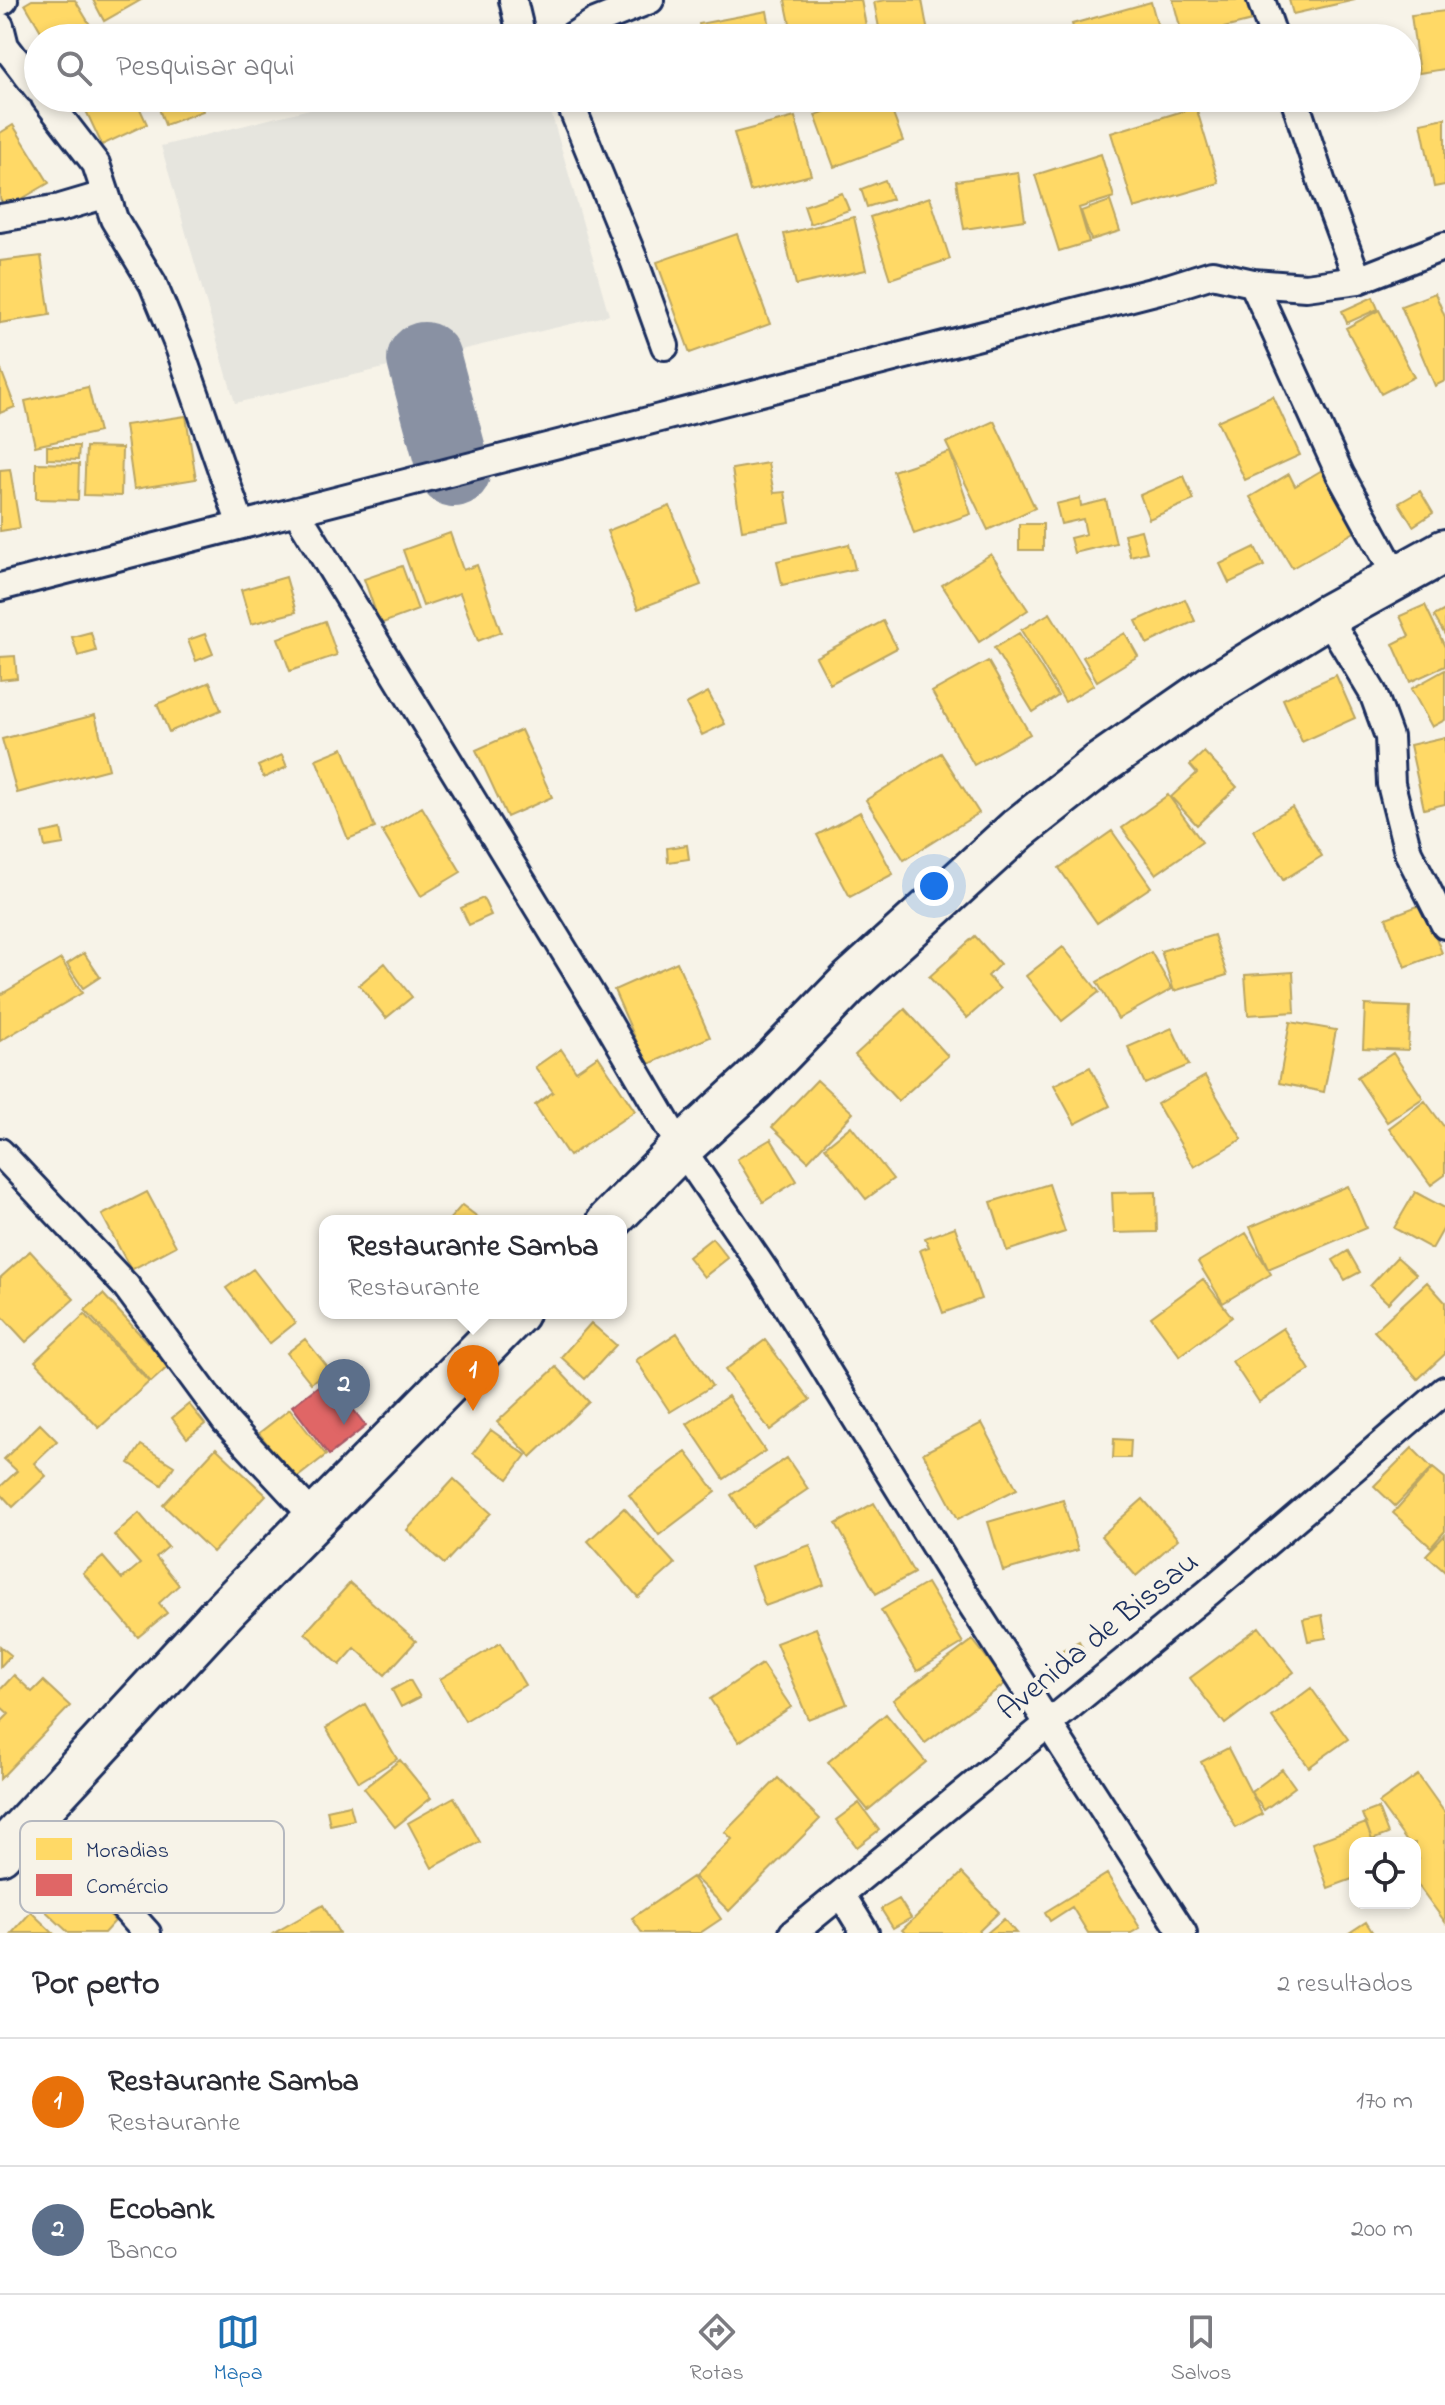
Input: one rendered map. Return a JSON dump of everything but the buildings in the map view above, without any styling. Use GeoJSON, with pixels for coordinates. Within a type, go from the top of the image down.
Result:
{"type":"FeatureCollection","features":[{"type":"Feature","properties":{"kind":"main road"},"geometry":{"type":"LineString","coordinates":[[615,1215],[681,1148],[753,1082],[850,982],[1018,829],[1159,722],[1327,616],[1445,551]]}},
{"type":"Feature","properties":{"kind":"main road"},"geometry":{"type":"LineString","coordinates":[[30,1821],[314,1517],[511,1319]]}},
{"type":"Feature","properties":{"kind":"main road"},"geometry":{"type":"LineString","coordinates":[[0,1853],[20,1832]]}},
{"type":"Feature","properties":{"kind":"street"},"geometry":{"type":"LineString","coordinates":[[513,0],[519,24]]}},
{"type":"Feature","properties":{"kind":"street"},"geometry":{"type":"LineString","coordinates":[[592,24],[650,0]]}},
{"type":"Feature","properties":{"kind":"street"},"geometry":{"type":"LineString","coordinates":[[1261,0],[1269,24]]}},
{"type":"Feature","properties":{"kind":"street"},"geometry":{"type":"LineString","coordinates":[[0,26],[5,46],[24,71]]}},
{"type":"Feature","properties":{"kind":"street"},"geometry":{"type":"LineString","coordinates":[[56,112],[96,164],[114,219],[153,284],[179,347],[241,525]]}},
{"type":"Feature","properties":{"kind":"street"},"geometry":{"type":"LineString","coordinates":[[574,112],[665,346]]}},
{"type":"Feature","properties":{"kind":"street"},"geometry":{"type":"LineString","coordinates":[[1299,112],[1358,280]]}},
{"type":"Feature","properties":{"kind":"street"},"geometry":{"type":"LineString","coordinates":[[0,218],[60,208],[104,195]]}},
{"type":"Feature","properties":{"kind":"street"},"geometry":{"type":"LineString","coordinates":[[0,587],[1212,274],[1253,283],[1306,287],[1358,280],[1445,246]]}},
{"type":"Feature","properties":{"kind":"street"},"geometry":{"type":"LineString","coordinates":[[1253,283],[1340,474],[1396,576]]}},
{"type":"Feature","properties":{"kind":"street"},"geometry":{"type":"LineString","coordinates":[[296,511],[681,1148],[767,1274],[950,1571],[1183,1933]]}},
{"type":"Feature","properties":{"kind":"street"},"geometry":{"type":"LineString","coordinates":[[1327,616],[1373,693],[1389,737],[1391,784],[1408,852],[1445,925]]}},
{"type":"Feature","properties":{"kind":"street"},"geometry":{"type":"LineString","coordinates":[[0,1152],[126,1286],[226,1422],[314,1517]]}},
{"type":"Feature","properties":{"kind":"street","name":"Avenida de Bissau"},"geometry":{"type":"LineString","coordinates":[[793,1933],[1209,1592],[1445,1390]]}},
{"type":"Feature","properties":{"kind":"street"},"geometry":{"type":"LineString","coordinates":[[38,1813],[45,1821]]}},
{"type":"Feature","properties":{"kind":"street"},"geometry":{"type":"LineString","coordinates":[[841,1894],[865,1933]]}},
{"type":"Feature","properties":{"kind":"street"},"geometry":{"type":"LineString","coordinates":[[129,1913],[147,1933]]}},
{"type":"Feature","properties":{"kind":"shaded area"},"geometry":{"type":"Polygon","coordinates":[[[298,112],[551,112],[609,315],[235,403],[161,146],[298,112]]]}},
{"type":"Feature","properties":{"kind":"taxiway"},"geometry":{"type":"LineString","coordinates":[[424,359],[454,470]]}},
{"type":"Feature","properties":{"kind":"place","name":"Restaurante Samba"},"geometry":{"type":"Point","coordinates":[473,1411]}},
{"type":"Feature","properties":{"kind":"place","name":"Ecobank"},"geometry":{"type":"Point","coordinates":[344,1425]}}]}
